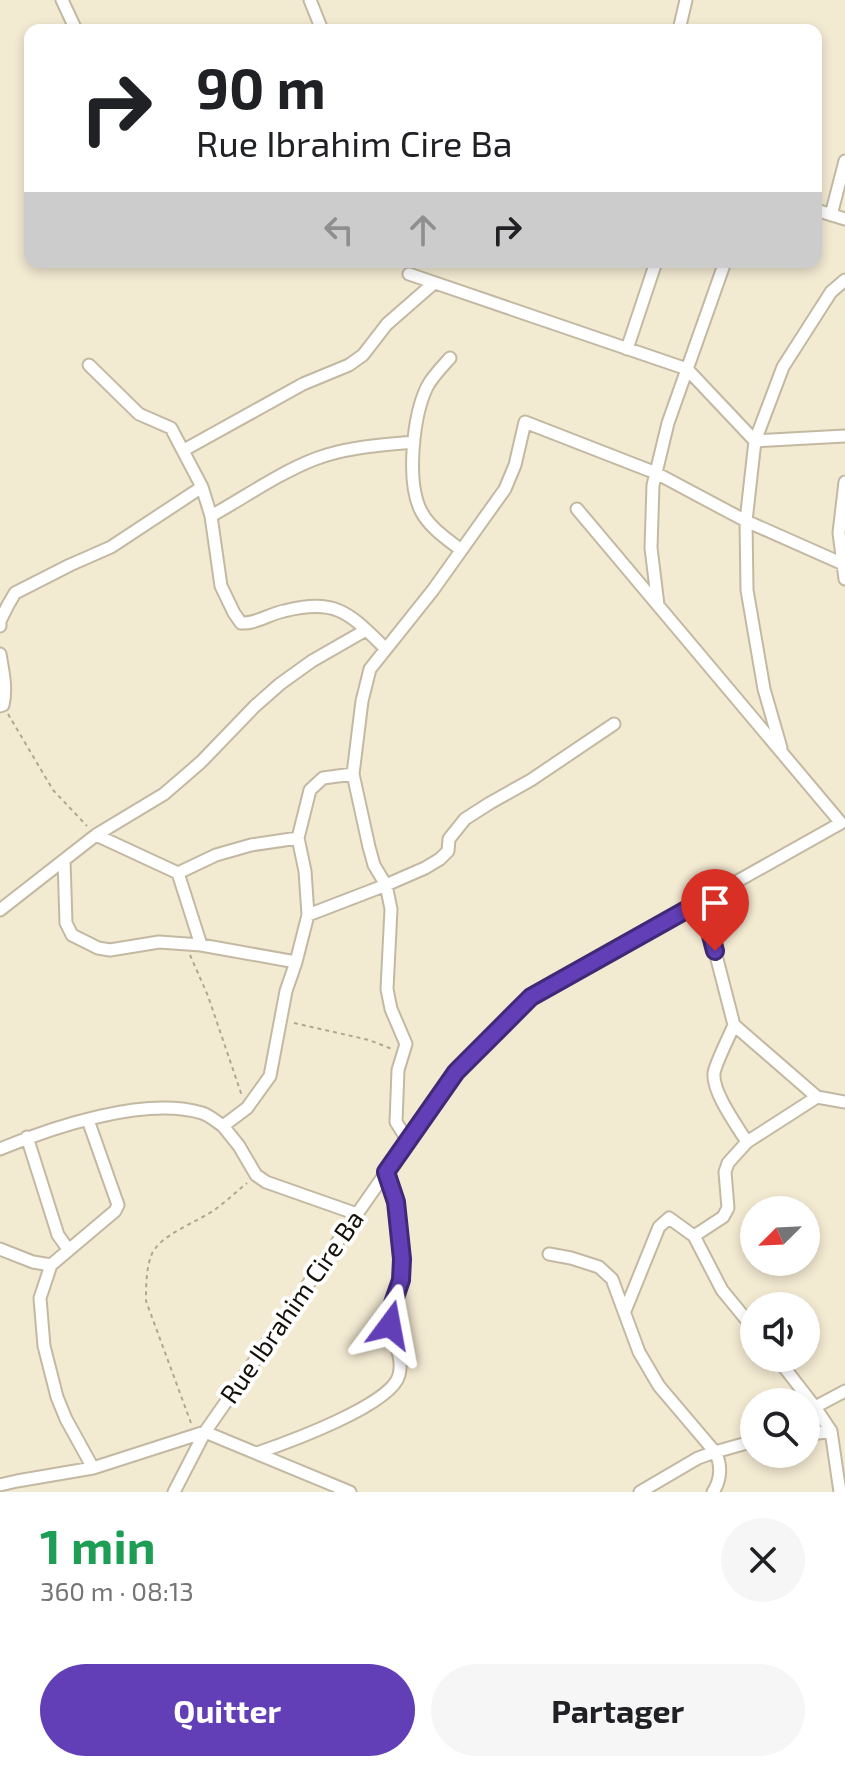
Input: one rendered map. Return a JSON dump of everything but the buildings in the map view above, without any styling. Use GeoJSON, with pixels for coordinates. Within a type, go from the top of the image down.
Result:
{"type":"FeatureCollection","features":[{"type":"Feature","properties":{"kind":"street"},"geometry":{"type":"LineString","coordinates":[[62,0],[73,24]]}},
{"type":"Feature","properties":{"kind":"street"},"geometry":{"type":"LineString","coordinates":[[310,0],[320,24]]}},
{"type":"Feature","properties":{"kind":"street"},"geometry":{"type":"LineString","coordinates":[[680,24],[686,0]]}},
{"type":"Feature","properties":{"kind":"street"},"geometry":{"type":"LineString","coordinates":[[831,215],[845,161]]}},
{"type":"Feature","properties":{"kind":"street"},"geometry":{"type":"LineString","coordinates":[[822,212],[845,219]]}},
{"type":"Feature","properties":{"kind":"street"},"geometry":{"type":"LineString","coordinates":[[627,349],[654,268]]}},
{"type":"Feature","properties":{"kind":"street"},"geometry":{"type":"LineString","coordinates":[[658,606],[651,548],[653,485],[668,423],[723,268]]}},
{"type":"Feature","properties":{"kind":"street"},"geometry":{"type":"LineString","coordinates":[[409,274],[687,369],[755,441],[845,436]]}},
{"type":"Feature","properties":{"kind":"street"},"geometry":{"type":"LineString","coordinates":[[782,753],[764,689],[747,590],[746,521],[755,441],[783,367],[831,292],[845,280]]}},
{"type":"Feature","properties":{"kind":"street"},"geometry":{"type":"LineString","coordinates":[[184,450],[303,384],[349,365],[363,355],[387,324],[434,283]]}},
{"type":"Feature","properties":{"kind":"street"},"geometry":{"type":"LineString","coordinates":[[450,358],[428,384],[420,406],[412,483],[421,511],[432,526],[461,550]]}},
{"type":"Feature","properties":{"kind":"street"},"geometry":{"type":"LineString","coordinates":[[89,365],[139,414],[171,428],[184,450],[202,487],[211,516],[221,586],[241,623],[284,611],[323,606],[341,610],[385,648]]}},
{"type":"Feature","properties":{"kind":"street"},"geometry":{"type":"LineString","coordinates":[[408,1141],[396,1122],[398,1070],[406,1044],[391,1009],[387,989],[391,909],[386,885],[374,865],[353,774],[362,701],[370,669],[433,590],[505,489],[515,465],[525,422],[656,473],[746,521],[843,564]]}},
{"type":"Feature","properties":{"kind":"street"},"geometry":{"type":"LineString","coordinates":[[211,516],[318,458],[358,448],[414,442]]}},
{"type":"Feature","properties":{"kind":"street"},"geometry":{"type":"LineString","coordinates":[[845,482],[839,533],[845,579]]}},
{"type":"Feature","properties":{"kind":"street"},"geometry":{"type":"LineString","coordinates":[[0,626],[15,593],[111,547],[202,487]]}},
{"type":"Feature","properties":{"kind":"street"},"geometry":{"type":"LineString","coordinates":[[577,509],[782,753]]}},
{"type":"Feature","properties":{"kind":"street"},"geometry":{"type":"LineString","coordinates":[[0,910],[96,835],[164,794],[280,684],[312,661],[366,630]]}},
{"type":"Feature","properties":{"kind":"street"},"geometry":{"type":"LineString","coordinates":[[0,654],[5,685],[1,706]]}},
{"type":"Feature","properties":{"kind":"street"},"geometry":{"type":"LineString","coordinates":[[308,915],[386,885],[440,859],[448,851],[449,839],[465,819],[531,780],[614,724]]}},
{"type":"Feature","properties":{"kind":"street","name":"Rue Ibrahim Cire Ba"},"geometry":{"type":"LineString","coordinates":[[174,1492],[200,1434],[456,1072],[531,997],[841,823],[782,753]]}},
{"type":"Feature","properties":{"kind":"street"},"geometry":{"type":"LineString","coordinates":[[223,1126],[247,1108],[270,1076],[286,991],[308,915],[305,871],[298,838],[310,790],[323,778],[353,774]]}},
{"type":"Feature","properties":{"kind":"street"},"geometry":{"type":"LineString","coordinates":[[96,835],[178,873],[201,945]]}},
{"type":"Feature","properties":{"kind":"street"},"geometry":{"type":"LineString","coordinates":[[178,873],[216,855],[251,845],[298,838]]}},
{"type":"Feature","properties":{"kind":"street"},"geometry":{"type":"LineString","coordinates":[[64,860],[66,923],[72,935],[98,948],[110,950],[159,942],[201,945],[296,962]]}},
{"type":"Feature","properties":{"kind":"street"},"geometry":{"type":"LineString","coordinates":[[702,901],[734,1025],[817,1097],[845,1102]]}},
{"type":"Feature","properties":{"kind":"street"},"geometry":{"type":"LineString","coordinates":[[734,1025],[714,1073],[720,1096],[747,1142]]}},
{"type":"Feature","properties":{"kind":"street"},"geometry":{"type":"LineString","coordinates":[[694,1236],[723,1217],[728,1208],[725,1172],[728,1163],[747,1142],[817,1097]]}},
{"type":"Feature","properties":{"kind":"street"},"geometry":{"type":"LineString","coordinates":[[0,1149],[27,1137],[136,1110],[173,1109],[204,1113],[223,1126],[256,1175],[266,1182],[357,1214]]}},
{"type":"Feature","properties":{"kind":"street"},"geometry":{"type":"LineString","coordinates":[[88,1120],[118,1205],[115,1211],[51,1265],[40,1298],[44,1346],[57,1397],[93,1468]]}},
{"type":"Feature","properties":{"kind":"street"},"geometry":{"type":"LineString","coordinates":[[27,1137],[58,1235],[68,1249]]}},
{"type":"Feature","properties":{"kind":"street"},"geometry":{"type":"LineString","coordinates":[[257,1453],[341,1420],[378,1398],[398,1380],[399,1358],[390,1325],[391,1309],[401,1280],[402,1259],[396,1202],[386,1172]]}},
{"type":"Feature","properties":{"kind":"street"},"geometry":{"type":"LineString","coordinates":[[625,1311],[659,1227],[669,1218],[694,1236],[722,1290],[740,1313]]}},
{"type":"Feature","properties":{"kind":"street"},"geometry":{"type":"LineString","coordinates":[[0,1249],[33,1262],[51,1265]]}},
{"type":"Feature","properties":{"kind":"street"},"geometry":{"type":"LineString","coordinates":[[549,1254],[599,1267],[612,1279],[639,1352],[659,1386],[715,1452],[720,1465],[718,1485],[713,1492]]}},
{"type":"Feature","properties":{"kind":"street"},"geometry":{"type":"LineString","coordinates":[[788,1372],[800,1388]]}},
{"type":"Feature","properties":{"kind":"street"},"geometry":{"type":"LineString","coordinates":[[820,1404],[845,1391]]}},
{"type":"Feature","properties":{"kind":"street"},"geometry":{"type":"LineString","coordinates":[[820,1414],[831,1431],[840,1492]]}},
{"type":"Feature","properties":{"kind":"street"},"geometry":{"type":"LineString","coordinates":[[820,1433],[831,1431]]}},
{"type":"Feature","properties":{"kind":"street"},"geometry":{"type":"LineString","coordinates":[[0,1485],[93,1468],[200,1434],[257,1453],[350,1492]]}},
{"type":"Feature","properties":{"kind":"street"},"geometry":{"type":"LineString","coordinates":[[640,1492],[698,1458],[740,1445]]}},
{"type":"Feature","properties":{"kind":"path"},"geometry":{"type":"LineString","coordinates":[[1,706],[53,790],[96,835]]}},
{"type":"Feature","properties":{"kind":"path"},"geometry":{"type":"LineString","coordinates":[[186,944],[208,996],[247,1108]]}},
{"type":"Feature","properties":{"kind":"path"},"geometry":{"type":"LineString","coordinates":[[281,1020],[369,1040],[404,1053]]}},
{"type":"Feature","properties":{"kind":"path"},"geometry":{"type":"LineString","coordinates":[[200,1434],[146,1301],[151,1255],[173,1233],[217,1208],[256,1175]]}},
{"type":"Feature","properties":{"kind":"route"},"geometry":{"type":"LineString","coordinates":[[390,1325],[391,1309],[401,1280],[402,1259],[396,1202],[386,1172],[456,1072],[531,997],[702,901],[715,951]]}}]}
